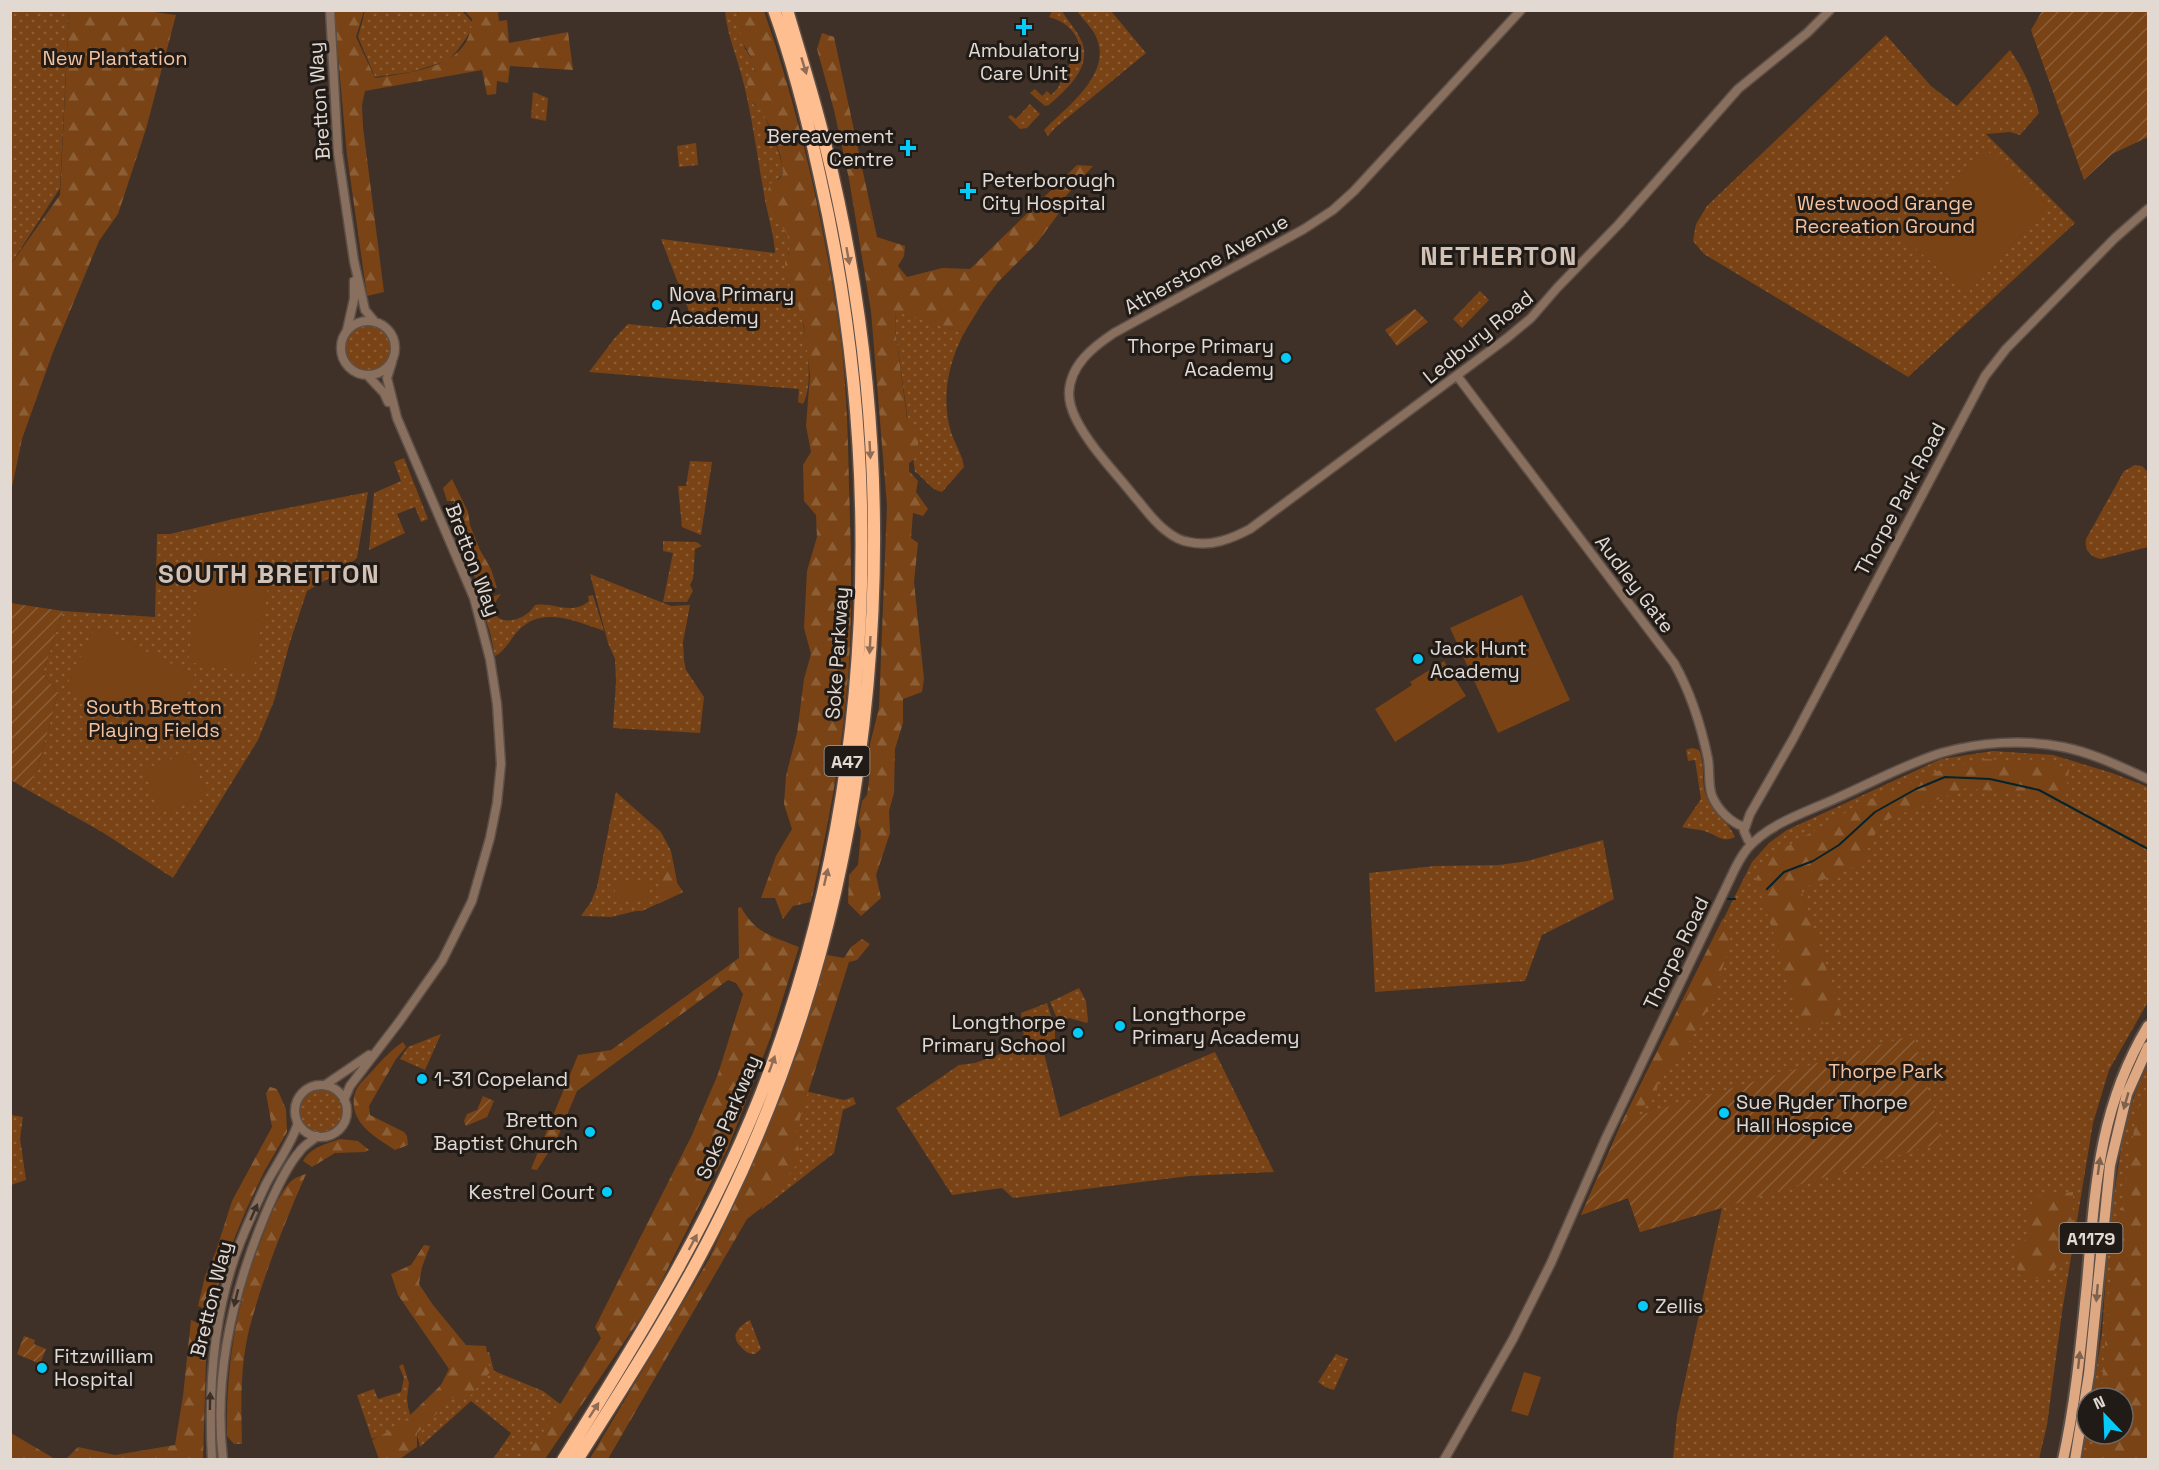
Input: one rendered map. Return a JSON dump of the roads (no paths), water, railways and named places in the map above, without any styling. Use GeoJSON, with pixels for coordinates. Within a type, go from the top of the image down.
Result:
{"type":"FeatureCollection","features":[{"type":"Feature","properties":{"kind":"highway","name":"Soke Parkway"},"geometry":{"type":"LineString","coordinates":[[577,1455],[712,1204],[774,1060],[820,907],[833,850],[848,758],[856,693],[862,559],[860,471],[854,386],[842,288],[828,212],[806,116],[774,10]]}},
{"type":"Feature","properties":{"kind":"highway","name":"Soke Parkway"},"geometry":{"type":"LineString","coordinates":[[577,1455],[667,1315],[705,1246],[725,1207],[768,1108],[814,971],[843,852],[862,748],[868,688],[874,562],[865,384],[853,285],[836,190],[825,142],[787,10]]}},
{"type":"Feature","properties":{"kind":"highway","name":"A47"},"geometry":{"type":"LineString","coordinates":[[562,1460],[577,1455]]}},
{"type":"Feature","properties":{"kind":"main road","name":"A1179"},"geometry":{"type":"LineString","coordinates":[[2063,1460],[2078,1371],[2091,1231],[2104,1132],[2114,1097],[2134,1050],[2148,1026]]}},
{"type":"Feature","properties":{"kind":"main road","name":"A1179"},"geometry":{"type":"LineString","coordinates":[[2075,1460],[2089,1374],[2110,1165],[2127,1094],[2148,1047]]}},
{"type":"Feature","properties":{"kind":"street","name":"Bretton Way"},"geometry":{"type":"LineString","coordinates":[[330,10],[338,153],[354,261],[364,310],[375,322]]}},
{"type":"Feature","properties":{"kind":"street","name":"Atherstone Avenue"},"geometry":{"type":"LineString","coordinates":[[1212,543],[1189,542],[1166,531],[1089,439],[1076,419],[1070,399],[1070,384],[1080,363],[1099,343],[1114,333],[1308,227],[1333,210],[1354,191],[1521,10]]}},
{"type":"Feature","properties":{"kind":"street","name":"Ledbury Road"},"geometry":{"type":"LineString","coordinates":[[1212,543],[1240,535],[1261,522],[1458,376],[1531,318],[1620,224],[1738,89],[1807,33],[1830,10]]}},
{"type":"Feature","properties":{"kind":"street","name":"Thorpe Park Road"},"geometry":{"type":"LineString","coordinates":[[1744,827],[1985,376],[2006,349],[2115,238],[2148,209]]}},
{"type":"Feature","properties":{"kind":"street","name":"Bretton Way"},"geometry":{"type":"LineString","coordinates":[[346,331],[354,299],[354,261]]}},
{"type":"Feature","properties":{"kind":"street"},"geometry":{"type":"LineString","coordinates":[[360,322],[375,322],[386,328],[393,338],[392,362],[382,372],[368,376],[353,372],[343,360],[340,345],[346,331],[360,322]]}},
{"type":"Feature","properties":{"kind":"street","name":"Bretton Way"},"geometry":{"type":"LineString","coordinates":[[392,362],[387,378],[397,418]]}},
{"type":"Feature","properties":{"kind":"street","name":"Bretton Way"},"geometry":{"type":"LineString","coordinates":[[344,1100],[350,1086],[442,961],[472,901],[497,803],[501,764],[499,725],[490,659],[474,598],[397,418],[384,393],[368,376]]}},
{"type":"Feature","properties":{"kind":"street","name":"Audley Gate"},"geometry":{"type":"LineString","coordinates":[[1458,376],[1674,663],[1689,690],[1701,730],[1712,795],[1728,819],[1744,827]]}},
{"type":"Feature","properties":{"kind":"street","name":"Thorpe Road"},"geometry":{"type":"LineString","coordinates":[[1444,1460],[1513,1339],[1551,1263],[1605,1140],[1731,877],[1742,856],[1753,843],[1766,832],[1783,823],[1898,771],[1939,754],[1967,747],[2031,744],[2065,747],[2148,779]]}},
{"type":"Feature","properties":{"kind":"street"},"geometry":{"type":"LineString","coordinates":[[1744,827],[1745,835],[1753,843]]}},
{"type":"Feature","properties":{"kind":"street","name":"Bretton Way"},"geometry":{"type":"LineString","coordinates":[[325,1085],[377,1048]]}},
{"type":"Feature","properties":{"kind":"street"},"geometry":{"type":"LineString","coordinates":[[325,1085],[337,1091],[344,1100],[347,1111],[343,1125],[332,1134],[317,1136],[303,1130],[298,1123],[295,1110],[300,1096],[311,1087],[325,1085]]}},
{"type":"Feature","properties":{"kind":"street","name":"Bretton Way"},"geometry":{"type":"LineString","coordinates":[[212,1460],[211,1370],[227,1287],[239,1245],[266,1184],[293,1137],[298,1123]]}},
{"type":"Feature","properties":{"kind":"street","name":"Bretton Way"},"geometry":{"type":"LineString","coordinates":[[223,1460],[222,1377],[236,1293],[273,1195],[300,1150],[317,1136]]}},
{"type":"Feature","properties":{"kind":"waterway"},"geometry":{"type":"LineString","coordinates":[[1767,889],[1784,872],[1813,861],[1839,845],[1875,812],[1916,789],[1945,777],[1990,779],[2039,790],[2148,849]]}},
{"type":"Feature","properties":{"kind":"waterway"},"geometry":{"type":"LineString","coordinates":[[1728,899],[1735,899]]}},
{"type":"Feature","properties":{"kind":"place","name":"Ambulatory Care Unit"},"geometry":{"type":"Point","coordinates":[1024,27]}},
{"type":"Feature","properties":{"kind":"place","name":"Bereavement Centre"},"geometry":{"type":"Point","coordinates":[908,148]}},
{"type":"Feature","properties":{"kind":"place","name":"Peterborough City Hospital"},"geometry":{"type":"Point","coordinates":[968,191]}},
{"type":"Feature","properties":{"kind":"place","name":"Nova Primary Academy"},"geometry":{"type":"Point","coordinates":[657,305]}},
{"type":"Feature","properties":{"kind":"place","name":"Thorpe Primary Academy"},"geometry":{"type":"Point","coordinates":[1286,358]}},
{"type":"Feature","properties":{"kind":"place","name":"Jack Hunt Academy"},"geometry":{"type":"Point","coordinates":[1418,659]}},
{"type":"Feature","properties":{"kind":"place","name":"Longthorpe Primary Academy"},"geometry":{"type":"Point","coordinates":[1120,1026]}},
{"type":"Feature","properties":{"kind":"place","name":"Longthorpe Primary School"},"geometry":{"type":"Point","coordinates":[1078,1033]}},
{"type":"Feature","properties":{"kind":"place","name":"1-31 Copeland"},"geometry":{"type":"Point","coordinates":[422,1079]}},
{"type":"Feature","properties":{"kind":"place","name":"Sue Ryder Thorpe Hall Hospice"},"geometry":{"type":"Point","coordinates":[1724,1113]}},
{"type":"Feature","properties":{"kind":"place","name":"Bretton Baptist Church"},"geometry":{"type":"Point","coordinates":[590,1132]}},
{"type":"Feature","properties":{"kind":"place","name":"Kestrel Court"},"geometry":{"type":"Point","coordinates":[607,1192]}},
{"type":"Feature","properties":{"kind":"place","name":"Zellis"},"geometry":{"type":"Point","coordinates":[1643,1306]}},
{"type":"Feature","properties":{"kind":"place","name":"Fitzwilliam Hospital"},"geometry":{"type":"Point","coordinates":[42,1368]}},
{"type":"Feature","properties":{"kind":"district","name":"NETHERTON"},"geometry":{"type":"Point","coordinates":[1499,256]}},
{"type":"Feature","properties":{"kind":"district","name":"SOUTH BRETTON"},"geometry":{"type":"Point","coordinates":[269,574]}},
{"type":"Feature","properties":{"kind":"park label","name":"New Plantation"},"geometry":{"type":"Point","coordinates":[115,58]}},
{"type":"Feature","properties":{"kind":"park label","name":"Westwood Grange Recreation Ground"},"geometry":{"type":"Point","coordinates":[1885,214]}},
{"type":"Feature","properties":{"kind":"park label","name":"South Bretton Playing Fields"},"geometry":{"type":"Point","coordinates":[154,718]}},
{"type":"Feature","properties":{"kind":"park label","name":"Thorpe Park"},"geometry":{"type":"Point","coordinates":[1886,1071]}}]}
